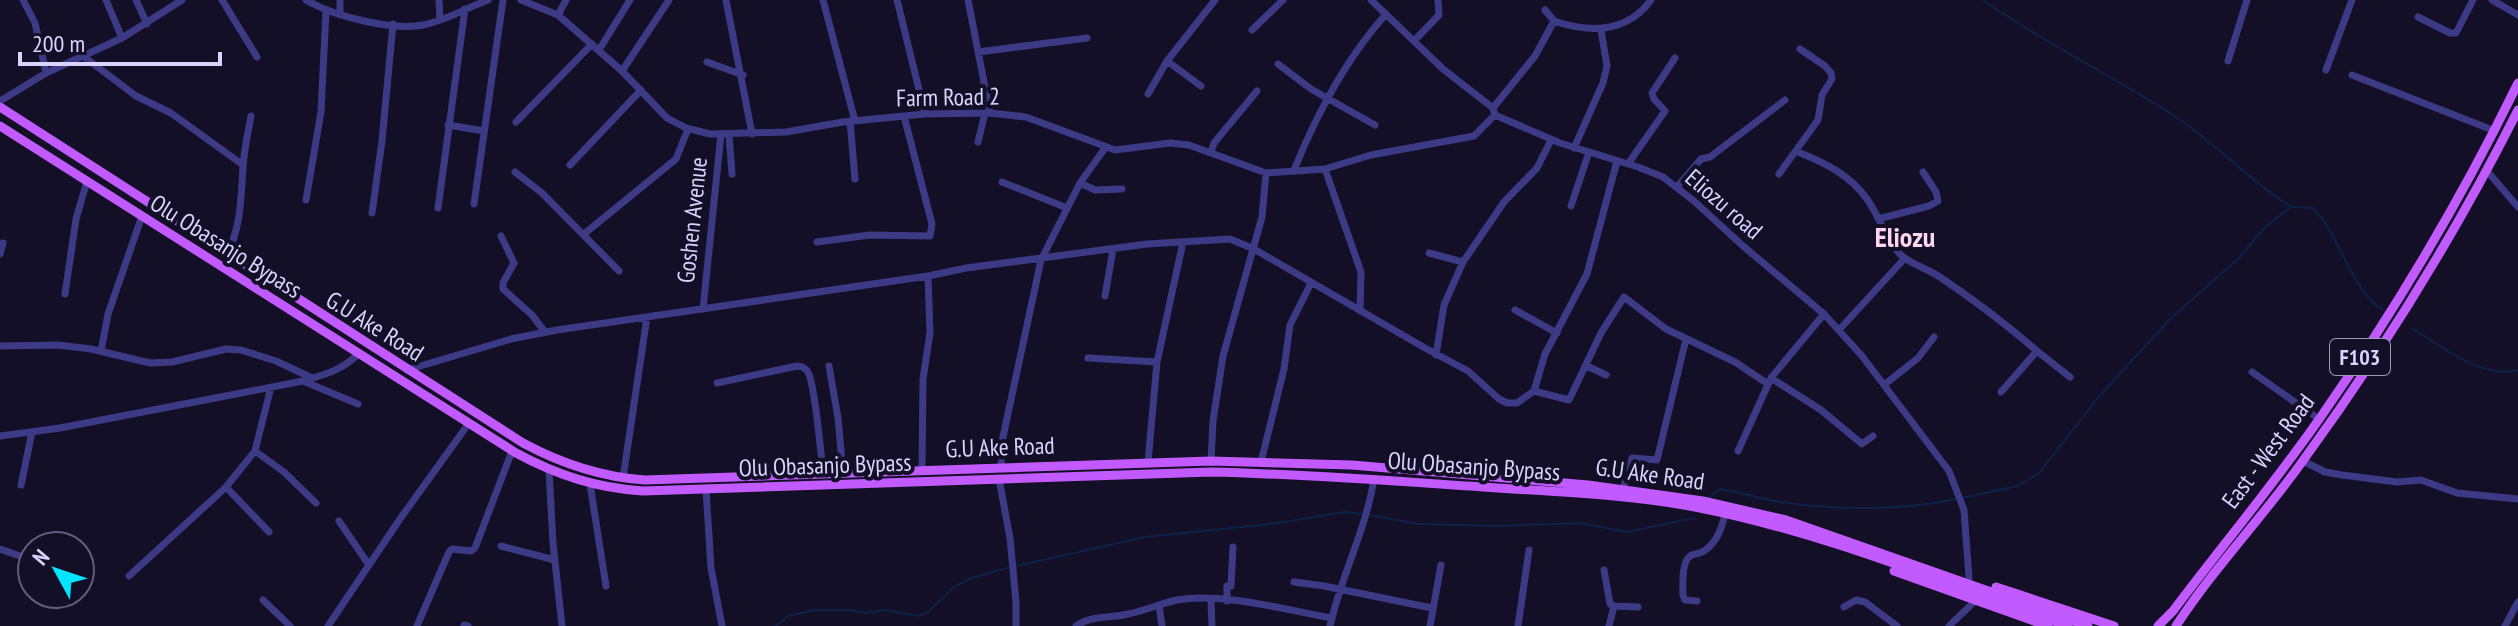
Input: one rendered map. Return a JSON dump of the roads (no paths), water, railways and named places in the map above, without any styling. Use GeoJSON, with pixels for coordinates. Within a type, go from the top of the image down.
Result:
{"type":"FeatureCollection","features":[{"type":"Feature","properties":{"kind":"main road","name":"East - West Road"},"geometry":{"type":"LineString","coordinates":[[2158,626],[2173,611],[2319,419],[2398,300],[2495,131],[2518,83]]}},
{"type":"Feature","properties":{"kind":"main road","name":"G.U Ake Road"},"geometry":{"type":"LineString","coordinates":[[0,107],[407,370],[550,458],[575,468],[645,480],[1148,462],[1261,462],[1364,466],[1623,489],[1703,501],[1764,515],[2086,625]]}},
{"type":"Feature","properties":{"kind":"main road","name":"East - West Road"},"geometry":{"type":"LineString","coordinates":[[2177,626],[2303,461],[2436,262],[2518,110]]}},
{"type":"Feature","properties":{"kind":"main road","name":"Olu Obasanjo Bypass"},"geometry":{"type":"LineString","coordinates":[[0,126],[512,451],[549,470],[590,484],[643,491],[1211,472],[1374,479],[1585,494],[1673,504],[1725,514],[1857,548],[2068,626]]}},
{"type":"Feature","properties":{"kind":"main road"},"geometry":{"type":"LineString","coordinates":[[1857,548],[1969,578],[2114,626]]}},
{"type":"Feature","properties":{"kind":"main road"},"geometry":{"type":"LineString","coordinates":[[1857,548],[1896,573],[2048,626]]}},
{"type":"Feature","properties":{"kind":"street"},"geometry":{"type":"LineString","coordinates":[[23,0],[35,23],[46,73]]}},
{"type":"Feature","properties":{"kind":"street"},"geometry":{"type":"LineString","coordinates":[[106,0],[122,38]]}},
{"type":"Feature","properties":{"kind":"street"},"geometry":{"type":"LineString","coordinates":[[136,0],[147,24]]}},
{"type":"Feature","properties":{"kind":"street"},"geometry":{"type":"LineString","coordinates":[[0,101],[46,73],[122,38],[182,0]]}},
{"type":"Feature","properties":{"kind":"street"},"geometry":{"type":"LineString","coordinates":[[222,0],[257,57]]}},
{"type":"Feature","properties":{"kind":"street"},"geometry":{"type":"LineString","coordinates":[[306,0],[340,15],[421,26],[488,0]]}},
{"type":"Feature","properties":{"kind":"street"},"geometry":{"type":"LineString","coordinates":[[340,0],[340,15]]}},
{"type":"Feature","properties":{"kind":"street"},"geometry":{"type":"LineString","coordinates":[[439,0],[440,20]]}},
{"type":"Feature","properties":{"kind":"street"},"geometry":{"type":"LineString","coordinates":[[474,204],[503,0]]}},
{"type":"Feature","properties":{"kind":"street","name":"Farm Road 2"},"geometry":{"type":"LineString","coordinates":[[521,0],[558,15],[622,71],[667,118],[688,129],[725,135],[752,134],[925,114],[988,113],[1026,117],[1105,148],[1115,150],[1170,143],[1211,152],[1266,173],[1325,169],[1371,155],[1474,136],[1535,56],[1554,21]]}},
{"type":"Feature","properties":{"kind":"street"},"geometry":{"type":"LineString","coordinates":[[558,15],[566,0]]}},
{"type":"Feature","properties":{"kind":"street"},"geometry":{"type":"LineString","coordinates":[[516,122],[595,47],[630,0]]}},
{"type":"Feature","properties":{"kind":"street"},"geometry":{"type":"LineString","coordinates":[[622,71],[669,0]]}},
{"type":"Feature","properties":{"kind":"street"},"geometry":{"type":"LineString","coordinates":[[726,0],[743,75],[752,134]]}},
{"type":"Feature","properties":{"kind":"street"},"geometry":{"type":"LineString","coordinates":[[823,0],[852,121],[855,179]]}},
{"type":"Feature","properties":{"kind":"street"},"geometry":{"type":"LineString","coordinates":[[897,0],[925,114]]}},
{"type":"Feature","properties":{"kind":"street"},"geometry":{"type":"LineString","coordinates":[[968,0],[988,113],[978,142]]}},
{"type":"Feature","properties":{"kind":"street"},"geometry":{"type":"LineString","coordinates":[[1148,94],[1167,61],[1215,0]]}},
{"type":"Feature","properties":{"kind":"street"},"geometry":{"type":"LineString","coordinates":[[1252,30],[1283,0]]}},
{"type":"Feature","properties":{"kind":"street","name":"Eliozu road"},"geometry":{"type":"LineString","coordinates":[[1371,0],[1494,112],[1551,140],[1663,177],[1824,314],[1884,385],[1949,471],[1964,510],[1969,578]]}},
{"type":"Feature","properties":{"kind":"street"},"geometry":{"type":"LineString","coordinates":[[1414,41],[1439,15],[1438,0]]}},
{"type":"Feature","properties":{"kind":"street"},"geometry":{"type":"LineString","coordinates":[[1545,10],[1554,21],[1601,30],[1638,16],[1651,0]]}},
{"type":"Feature","properties":{"kind":"street"},"geometry":{"type":"LineString","coordinates":[[2228,61],[2247,0]]}},
{"type":"Feature","properties":{"kind":"street"},"geometry":{"type":"LineString","coordinates":[[2326,70],[2352,0]]}},
{"type":"Feature","properties":{"kind":"street"},"geometry":{"type":"LineString","coordinates":[[2418,17],[2456,33],[2473,0]]}},
{"type":"Feature","properties":{"kind":"street"},"geometry":{"type":"LineString","coordinates":[[2492,0],[2518,15]]}},
{"type":"Feature","properties":{"kind":"street"},"geometry":{"type":"LineString","coordinates":[[438,208],[465,9]]}},
{"type":"Feature","properties":{"kind":"street"},"geometry":{"type":"LineString","coordinates":[[306,200],[321,112],[326,11]]}},
{"type":"Feature","properties":{"kind":"street"},"geometry":{"type":"LineString","coordinates":[[1294,170],[1309,133],[1352,55],[1386,14]]}},
{"type":"Feature","properties":{"kind":"street"},"geometry":{"type":"LineString","coordinates":[[372,213],[393,24]]}},
{"type":"Feature","properties":{"kind":"street"},"geometry":{"type":"LineString","coordinates":[[1574,148],[1603,83],[1607,66],[1601,30]]}},
{"type":"Feature","properties":{"kind":"street"},"geometry":{"type":"LineString","coordinates":[[978,52],[1087,38]]}},
{"type":"Feature","properties":{"kind":"street"},"geometry":{"type":"LineString","coordinates":[[1779,174],[1798,152],[1818,120],[1822,95],[1832,79],[1825,66],[1800,49]]}},
{"type":"Feature","properties":{"kind":"street"},"geometry":{"type":"LineString","coordinates":[[83,56],[136,96],[171,113],[243,165]]}},
{"type":"Feature","properties":{"kind":"street"},"geometry":{"type":"LineString","coordinates":[[1628,164],[1665,111],[1652,93],[1675,58]]}},
{"type":"Feature","properties":{"kind":"street"},"geometry":{"type":"LineString","coordinates":[[1167,61],[1201,86]]}},
{"type":"Feature","properties":{"kind":"street"},"geometry":{"type":"LineString","coordinates":[[707,62],[743,75]]}},
{"type":"Feature","properties":{"kind":"street"},"geometry":{"type":"LineString","coordinates":[[1278,64],[1327,99],[1375,125]]}},
{"type":"Feature","properties":{"kind":"street"},"geometry":{"type":"LineString","coordinates":[[2352,75],[2495,131]]}},
{"type":"Feature","properties":{"kind":"street"},"geometry":{"type":"LineString","coordinates":[[570,165],[641,90]]}},
{"type":"Feature","properties":{"kind":"street"},"geometry":{"type":"LineString","coordinates":[[1211,152],[1214,143],[1257,91]]}},
{"type":"Feature","properties":{"kind":"street"},"geometry":{"type":"LineString","coordinates":[[1677,187],[1701,159],[1710,157],[1785,100]]}},
{"type":"Feature","properties":{"kind":"street"},"geometry":{"type":"LineString","coordinates":[[227,255],[235,239],[242,203],[243,165],[251,116]]}},
{"type":"Feature","properties":{"kind":"street"},"geometry":{"type":"LineString","coordinates":[[817,242],[870,235],[930,236],[932,224],[904,116]]}},
{"type":"Feature","properties":{"kind":"street"},"geometry":{"type":"LineString","coordinates":[[448,125],[484,131]]}},
{"type":"Feature","properties":{"kind":"street"},"geometry":{"type":"LineString","coordinates":[[584,234],[676,159],[688,129]]}},
{"type":"Feature","properties":{"kind":"street"},"geometry":{"type":"LineString","coordinates":[[725,135],[732,174]]}},
{"type":"Feature","properties":{"kind":"street","name":"Goshen Avenue"},"geometry":{"type":"LineString","coordinates":[[703,309],[725,135]]}},
{"type":"Feature","properties":{"kind":"street"},"geometry":{"type":"LineString","coordinates":[[1436,355],[1444,305],[1463,262],[1504,202],[1537,168],[1551,140]]}},
{"type":"Feature","properties":{"kind":"street"},"geometry":{"type":"LineString","coordinates":[[1001,467],[1003,437],[1041,260],[1080,183],[1105,148]]}},
{"type":"Feature","properties":{"kind":"street"},"geometry":{"type":"LineString","coordinates":[[1571,206],[1589,152]]}},
{"type":"Feature","properties":{"kind":"street"},"geometry":{"type":"LineString","coordinates":[[1798,152],[1831,165],[1848,178],[1867,199],[1895,248],[1905,258],[1983,306],[2070,377]]}},
{"type":"Feature","properties":{"kind":"street"},"geometry":{"type":"LineString","coordinates":[[407,370],[501,341],[545,332],[966,268],[1113,249],[1230,239],[1254,249],[1468,371],[1507,403],[1517,403],[1534,391],[1545,354],[1587,274],[1617,161]]}},
{"type":"Feature","properties":{"kind":"street"},"geometry":{"type":"LineString","coordinates":[[1325,169],[1361,272],[1360,311]]}},
{"type":"Feature","properties":{"kind":"street"},"geometry":{"type":"LineString","coordinates":[[2487,171],[2518,207]]}},
{"type":"Feature","properties":{"kind":"street"},"geometry":{"type":"LineString","coordinates":[[515,172],[542,193],[619,271]]}},
{"type":"Feature","properties":{"kind":"street"},"geometry":{"type":"LineString","coordinates":[[1878,219],[1938,201],[1923,172]]}},
{"type":"Feature","properties":{"kind":"street"},"geometry":{"type":"LineString","coordinates":[[1211,461],[1213,421],[1223,356],[1262,217],[1266,173]]}},
{"type":"Feature","properties":{"kind":"street"},"geometry":{"type":"LineString","coordinates":[[65,294],[76,219],[87,181]]}},
{"type":"Feature","properties":{"kind":"street"},"geometry":{"type":"LineString","coordinates":[[1002,182],[1067,208]]}},
{"type":"Feature","properties":{"kind":"street"},"geometry":{"type":"LineString","coordinates":[[1080,183],[1095,190],[1122,189]]}},
{"type":"Feature","properties":{"kind":"street"},"geometry":{"type":"LineString","coordinates":[[101,351],[108,314],[142,216]]}},
{"type":"Feature","properties":{"kind":"street"},"geometry":{"type":"LineString","coordinates":[[501,236],[514,263],[503,289],[532,315],[545,332]]}},
{"type":"Feature","properties":{"kind":"street"},"geometry":{"type":"LineString","coordinates":[[1148,462],[1157,362],[1183,242]]}},
{"type":"Feature","properties":{"kind":"street"},"geometry":{"type":"LineString","coordinates":[[0,254],[3,243]]}},
{"type":"Feature","properties":{"kind":"street"},"geometry":{"type":"LineString","coordinates":[[1105,296],[1113,249]]}},
{"type":"Feature","properties":{"kind":"street"},"geometry":{"type":"LineString","coordinates":[[1429,253],[1463,262]]}},
{"type":"Feature","properties":{"kind":"street"},"geometry":{"type":"LineString","coordinates":[[1839,330],[1905,258]]}},
{"type":"Feature","properties":{"kind":"street"},"geometry":{"type":"LineString","coordinates":[[922,470],[920,419],[930,333],[928,276]]}},
{"type":"Feature","properties":{"kind":"street"},"geometry":{"type":"LineString","coordinates":[[1261,462],[1284,369],[1290,325],[1311,283]]}},
{"type":"Feature","properties":{"kind":"street"},"geometry":{"type":"LineString","coordinates":[[1534,391],[1569,400],[1601,333],[1624,297],[1666,329],[1735,362],[1821,410],[1854,440],[1862,444],[1873,436]]}},
{"type":"Feature","properties":{"kind":"street"},"geometry":{"type":"LineString","coordinates":[[1515,310],[1557,333]]}},
{"type":"Feature","properties":{"kind":"street"},"geometry":{"type":"LineString","coordinates":[[1738,451],[1769,381],[1824,314]]}},
{"type":"Feature","properties":{"kind":"street"},"geometry":{"type":"LineString","coordinates":[[623,478],[647,317]]}},
{"type":"Feature","properties":{"kind":"street"},"geometry":{"type":"LineString","coordinates":[[1884,385],[1918,358],[1934,337]]}},
{"type":"Feature","properties":{"kind":"street"},"geometry":{"type":"LineString","coordinates":[[1623,489],[1632,458],[1657,460],[1686,339]]}},
{"type":"Feature","properties":{"kind":"street"},"geometry":{"type":"LineString","coordinates":[[0,346],[58,345],[150,363],[172,362],[226,349],[241,350],[276,361],[312,378]]}},
{"type":"Feature","properties":{"kind":"street"},"geometry":{"type":"LineString","coordinates":[[2001,392],[2037,351]]}},
{"type":"Feature","properties":{"kind":"street"},"geometry":{"type":"LineString","coordinates":[[0,436],[303,381],[337,370],[358,354]]}},
{"type":"Feature","properties":{"kind":"street"},"geometry":{"type":"LineString","coordinates":[[1088,358],[1157,362]]}},
{"type":"Feature","properties":{"kind":"street"},"geometry":{"type":"LineString","coordinates":[[717,383],[797,366],[804,368],[808,372],[813,397],[823,473]]}},
{"type":"Feature","properties":{"kind":"street"},"geometry":{"type":"LineString","coordinates":[[829,366],[843,473]]}},
{"type":"Feature","properties":{"kind":"street"},"geometry":{"type":"LineString","coordinates":[[1587,366],[1606,375]]}},
{"type":"Feature","properties":{"kind":"street"},"geometry":{"type":"LineString","coordinates":[[2252,372],[2319,419]]}},
{"type":"Feature","properties":{"kind":"street"},"geometry":{"type":"LineString","coordinates":[[303,381],[311,387],[358,404]]}},
{"type":"Feature","properties":{"kind":"street"},"geometry":{"type":"LineString","coordinates":[[129,576],[226,487],[255,451],[271,387]]}},
{"type":"Feature","properties":{"kind":"street"},"geometry":{"type":"LineString","coordinates":[[328,626],[469,423]]}},
{"type":"Feature","properties":{"kind":"street"},"geometry":{"type":"LineString","coordinates":[[21,485],[32,432]]}},
{"type":"Feature","properties":{"kind":"street"},"geometry":{"type":"LineString","coordinates":[[255,451],[284,472],[316,503]]}},
{"type":"Feature","properties":{"kind":"street"},"geometry":{"type":"LineString","coordinates":[[417,626],[449,552],[452,549],[471,551],[475,548],[512,451]]}},
{"type":"Feature","properties":{"kind":"street"},"geometry":{"type":"LineString","coordinates":[[2303,461],[2325,472],[2397,482],[2421,480],[2457,493],[2518,499]]}},
{"type":"Feature","properties":{"kind":"street"},"geometry":{"type":"LineString","coordinates":[[549,470],[562,626]]}},
{"type":"Feature","properties":{"kind":"street"},"geometry":{"type":"LineString","coordinates":[[999,479],[1012,562],[1016,626]]}},
{"type":"Feature","properties":{"kind":"street"},"geometry":{"type":"LineString","coordinates":[[1076,626],[1085,620],[1124,615],[1176,601],[1211,600],[1331,622],[1362,532],[1374,479]]}},
{"type":"Feature","properties":{"kind":"street"},"geometry":{"type":"LineString","coordinates":[[590,484],[606,586]]}},
{"type":"Feature","properties":{"kind":"street"},"geometry":{"type":"LineString","coordinates":[[226,487],[269,532]]}},
{"type":"Feature","properties":{"kind":"street"},"geometry":{"type":"LineString","coordinates":[[706,489],[711,568],[722,626]]}},
{"type":"Feature","properties":{"kind":"street"},"geometry":{"type":"LineString","coordinates":[[1697,601],[1685,600],[1683,595],[1687,560],[1711,544],[1721,531],[1725,514]]}},
{"type":"Feature","properties":{"kind":"street"},"geometry":{"type":"LineString","coordinates":[[339,521],[369,565]]}},
{"type":"Feature","properties":{"kind":"street"},"geometry":{"type":"LineString","coordinates":[[501,546],[555,560]]}},
{"type":"Feature","properties":{"kind":"street"},"geometry":{"type":"LineString","coordinates":[[1227,601],[1233,547]]}},
{"type":"Feature","properties":{"kind":"street"},"geometry":{"type":"LineString","coordinates":[[1518,626],[1529,550]]}},
{"type":"Feature","properties":{"kind":"street"},"geometry":{"type":"LineString","coordinates":[[1430,626],[1441,565]]}},
{"type":"Feature","properties":{"kind":"street"},"geometry":{"type":"LineString","coordinates":[[1604,570],[1610,604],[1638,607]]}},
{"type":"Feature","properties":{"kind":"street"},"geometry":{"type":"LineString","coordinates":[[1294,582],[1432,608]]}},
{"type":"Feature","properties":{"kind":"street"},"geometry":{"type":"LineString","coordinates":[[263,600],[290,626]]}},
{"type":"Feature","properties":{"kind":"street"},"geometry":{"type":"LineString","coordinates":[[1211,600],[1212,626]]}},
{"type":"Feature","properties":{"kind":"street"},"geometry":{"type":"LineString","coordinates":[[1844,607],[1856,600],[1865,602],[1897,626]]}},
{"type":"Feature","properties":{"kind":"street"},"geometry":{"type":"LineString","coordinates":[[1949,626],[1975,601]]}},
{"type":"Feature","properties":{"kind":"street"},"geometry":{"type":"LineString","coordinates":[[2505,626],[2518,602]]}},
{"type":"Feature","properties":{"kind":"street"},"geometry":{"type":"LineString","coordinates":[[1159,606],[1162,626]]}},
{"type":"Feature","properties":{"kind":"street"},"geometry":{"type":"LineString","coordinates":[[1609,626],[1614,606]]}},
{"type":"Feature","properties":{"kind":"waterway"},"geometry":{"type":"LineString","coordinates":[[1983,0],[2173,115],[2290,206]]}},
{"type":"Feature","properties":{"kind":"waterway"},"geometry":{"type":"LineString","coordinates":[[1962,498],[2018,486],[2039,473],[2096,400],[2170,319],[2239,258],[2266,226],[2291,207],[2313,208],[2331,233],[2361,288],[2382,310]]}},
{"type":"Feature","properties":{"kind":"waterway"},"geometry":{"type":"LineString","coordinates":[[2413,329],[2477,366],[2504,372],[2518,370]]}},
{"type":"Feature","properties":{"kind":"waterway"},"geometry":{"type":"LineString","coordinates":[[1708,498],[1720,489],[1781,502],[1868,508],[1913,506],[1955,499]]}},
{"type":"Feature","properties":{"kind":"waterway"},"geometry":{"type":"LineString","coordinates":[[1016,566],[1145,537],[1270,524],[1345,512],[1364,514]]}},
{"type":"Feature","properties":{"kind":"waterway"},"geometry":{"type":"LineString","coordinates":[[1370,515],[1418,524],[1497,526],[1580,523],[1627,532],[1694,518]]}},
{"type":"Feature","properties":{"kind":"waterway"},"geometry":{"type":"LineString","coordinates":[[776,626],[788,616],[815,610],[866,613],[885,610],[918,616],[928,612],[954,587],[969,579],[1010,567]]}},
{"type":"Feature","properties":{"kind":"district","name":"Eliozu"},"geometry":{"type":"Point","coordinates":[1905,236]}}]}
